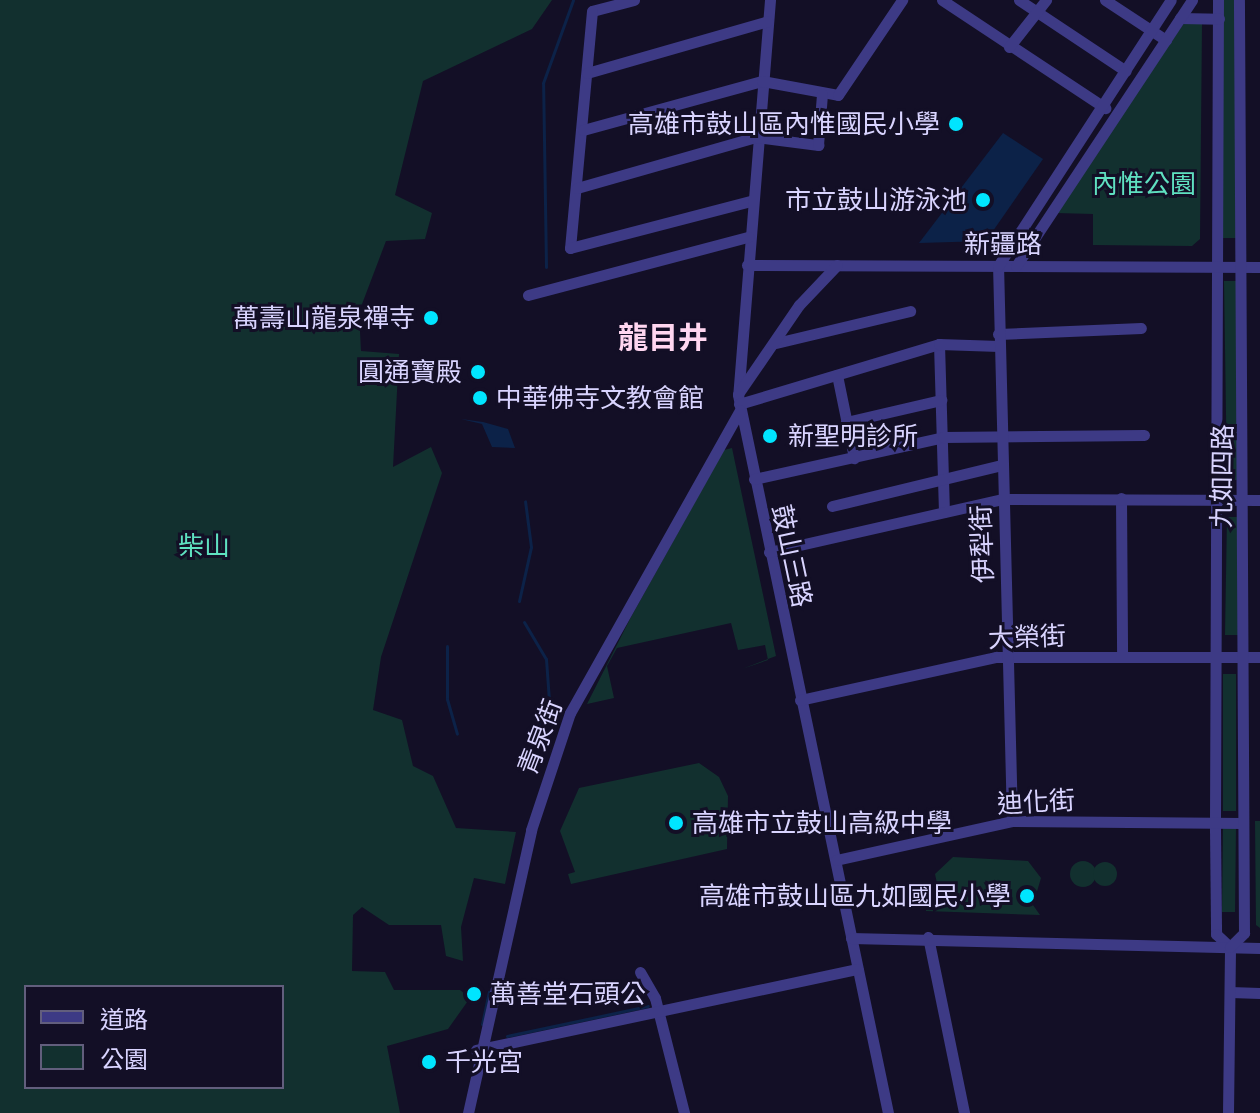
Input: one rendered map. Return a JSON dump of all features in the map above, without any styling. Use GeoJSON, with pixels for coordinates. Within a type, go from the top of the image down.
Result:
{"type":"FeatureCollection","features":[{"type":"Feature","properties":{"kind":"street"},"geometry":{"type":"LineString","coordinates":[[634,0],[592,11],[570,248],[751,201]]}},
{"type":"Feature","properties":{"kind":"street","name":"鼓山三路"},"geometry":{"type":"LineString","coordinates":[[770,0],[748,237],[739,403],[888,1113]]}},
{"type":"Feature","properties":{"kind":"street"},"geometry":{"type":"LineString","coordinates":[[583,130],[762,81],[838,95],[902,0]]}},
{"type":"Feature","properties":{"kind":"street"},"geometry":{"type":"LineString","coordinates":[[942,0],[1115,115]]}},
{"type":"Feature","properties":{"kind":"street"},"geometry":{"type":"LineString","coordinates":[[1019,0],[1126,71]]}},
{"type":"Feature","properties":{"kind":"street"},"geometry":{"type":"LineString","coordinates":[[1009,47],[1046,0]]}},
{"type":"Feature","properties":{"kind":"street"},"geometry":{"type":"LineString","coordinates":[[1105,0],[1166,40]]}},
{"type":"Feature","properties":{"kind":"street"},"geometry":{"type":"LineString","coordinates":[[998,266],[1171,0]]}},
{"type":"Feature","properties":{"kind":"street"},"geometry":{"type":"LineString","coordinates":[[1016,266],[1192,0]]}},
{"type":"Feature","properties":{"kind":"street","name":"九如四路"},"geometry":{"type":"LineString","coordinates":[[1218,0],[1221,499],[1214,656],[1216,934],[1230,947]]}},
{"type":"Feature","properties":{"kind":"street","name":"九如四路"},"geometry":{"type":"LineString","coordinates":[[1228,1113],[1230,947],[1244,933],[1239,0]]}},
{"type":"Feature","properties":{"kind":"street"},"geometry":{"type":"LineString","coordinates":[[1180,18],[1219,19]]}},
{"type":"Feature","properties":{"kind":"street"},"geometry":{"type":"LineString","coordinates":[[587,73],[768,21]]}},
{"type":"Feature","properties":{"kind":"street"},"geometry":{"type":"LineString","coordinates":[[577,188],[756,137],[818,145],[822,94]]}},
{"type":"Feature","properties":{"kind":"street"},"geometry":{"type":"LineString","coordinates":[[528,295],[748,237]]}},
{"type":"Feature","properties":{"kind":"street","name":"新疆路"},"geometry":{"type":"LineString","coordinates":[[747,265],[1260,267]]}},
{"type":"Feature","properties":{"kind":"street","name":"青泉街"},"geometry":{"type":"LineString","coordinates":[[468,1113],[478,1050],[531,830],[570,713],[739,403],[799,305],[837,265]]}},
{"type":"Feature","properties":{"kind":"street","name":"伊犁街"},"geometry":{"type":"LineString","coordinates":[[998,266],[1012,821]]}},
{"type":"Feature","properties":{"kind":"street"},"geometry":{"type":"LineString","coordinates":[[776,343],[910,311]]}},
{"type":"Feature","properties":{"kind":"street"},"geometry":{"type":"LineString","coordinates":[[739,403],[939,344],[1062,331],[1141,328]]}},
{"type":"Feature","properties":{"kind":"street"},"geometry":{"type":"LineString","coordinates":[[939,344],[944,512]]}},
{"type":"Feature","properties":{"kind":"street"},"geometry":{"type":"LineString","coordinates":[[837,375],[854,458]]}},
{"type":"Feature","properties":{"kind":"street"},"geometry":{"type":"LineString","coordinates":[[846,422],[941,400]]}},
{"type":"Feature","properties":{"kind":"street"},"geometry":{"type":"LineString","coordinates":[[754,479],[943,437],[1001,439],[1144,435]]}},
{"type":"Feature","properties":{"kind":"street"},"geometry":{"type":"LineString","coordinates":[[832,506],[1002,465]]}},
{"type":"Feature","properties":{"kind":"street"},"geometry":{"type":"LineString","coordinates":[[1121,498],[1122,657]]}},
{"type":"Feature","properties":{"kind":"street"},"geometry":{"type":"LineString","coordinates":[[769,552],[1003,499],[1260,500]]}},
{"type":"Feature","properties":{"kind":"street","name":"大榮街"},"geometry":{"type":"LineString","coordinates":[[800,700],[1007,657],[1260,657]]}},
{"type":"Feature","properties":{"kind":"street","name":"迪化街"},"geometry":{"type":"LineString","coordinates":[[836,860],[1012,821],[1242,823]]}},
{"type":"Feature","properties":{"kind":"street"},"geometry":{"type":"LineString","coordinates":[[928,937],[964,1113]]}},
{"type":"Feature","properties":{"kind":"street"},"geometry":{"type":"LineString","coordinates":[[851,938],[928,937],[1260,948]]}},
{"type":"Feature","properties":{"kind":"street"},"geometry":{"type":"LineString","coordinates":[[478,1050],[660,1016],[858,969]]}},
{"type":"Feature","properties":{"kind":"street"},"geometry":{"type":"LineString","coordinates":[[640,972],[660,1016],[684,1113]]}},
{"type":"Feature","properties":{"kind":"street"},"geometry":{"type":"LineString","coordinates":[[1230,992],[1260,993]]}},
{"type":"Feature","properties":{"kind":"green space","name":"柴山"},"geometry":{"type":"Polygon","coordinates":[[[0,0],[552,0],[532,29],[423,81],[395,195],[432,213],[425,239],[386,241],[359,312],[361,351],[399,354],[393,467],[431,447],[442,473],[381,657],[373,710],[402,720],[413,766],[433,776],[456,828],[516,832],[505,884],[474,878],[461,927],[463,961],[446,956],[441,925],[389,925],[362,907],[353,915],[352,971],[385,972],[394,990],[460,990],[470,998],[448,1029],[387,1046],[400,1113],[0,1113],[0,0]]]}},
{"type":"Feature","properties":{"kind":"green space"},"geometry":{"type":"Polygon","coordinates":[[[1223,0],[1235,0],[1236,238],[1223,238],[1223,0]]]}},
{"type":"Feature","properties":{"kind":"green space","name":"內惟公園"},"geometry":{"type":"Polygon","coordinates":[[[1184,23],[1202,23],[1200,239],[1192,246],[1093,245],[1093,214],[1056,213],[1184,23]]]}},
{"type":"Feature","properties":{"kind":"green space"},"geometry":{"type":"Polygon","coordinates":[[[1224,281],[1238,281],[1240,480],[1227,480],[1224,281]]]}},
{"type":"Feature","properties":{"kind":"green space"},"geometry":{"type":"Polygon","coordinates":[[[732,448],[776,656],[768,659],[765,645],[738,650],[731,623],[617,648],[607,666],[614,698],[587,704],[631,617],[724,450],[732,448]]]}},
{"type":"Feature","properties":{"kind":"green space"},"geometry":{"type":"Polygon","coordinates":[[[1227,517],[1240,517],[1238,635],[1225,635],[1227,517]]]}},
{"type":"Feature","properties":{"kind":"green space"},"geometry":{"type":"Polygon","coordinates":[[[1223,674],[1236,674],[1236,811],[1223,811],[1223,674]]]}},
{"type":"Feature","properties":{"kind":"green space"},"geometry":{"type":"Polygon","coordinates":[[[699,763],[719,777],[728,796],[727,849],[571,884],[568,874],[575,872],[560,831],[579,788],[699,763]]]}},
{"type":"Feature","properties":{"kind":"green space"},"geometry":{"type":"Polygon","coordinates":[[[1255,821],[1260,821],[1260,928],[1256,925],[1255,821]]]}},
{"type":"Feature","properties":{"kind":"green space"},"geometry":{"type":"Polygon","coordinates":[[[1223,828],[1236,828],[1235,912],[1222,912],[1223,828]]]}},
{"type":"Feature","properties":{"kind":"green space"},"geometry":{"type":"Polygon","coordinates":[[[953,857],[1028,861],[1041,878],[1033,905],[1040,915],[926,911],[926,902],[941,902],[935,874],[953,857]]]}},
{"type":"Feature","properties":{"kind":"green space"},"geometry":{"type":"Polygon","coordinates":[[[1083,861],[1092,865],[1096,874],[1092,883],[1083,887],[1074,883],[1070,874],[1074,865],[1083,861]]]}},
{"type":"Feature","properties":{"kind":"green space"},"geometry":{"type":"Polygon","coordinates":[[[1105,862],[1114,865],[1117,874],[1114,883],[1105,886],[1096,883],[1093,874],[1096,865],[1105,862]]]}},
{"type":"Feature","properties":{"kind":"water","name":"市立鼓山游泳池"},"geometry":{"type":"Polygon","coordinates":[[[1003,133],[1043,159],[986,241],[919,243],[1003,133]]]}},
{"type":"Feature","properties":{"kind":"water"},"geometry":{"type":"Polygon","coordinates":[[[461,419],[508,429],[515,448],[492,447],[482,424],[461,419]]]}},
{"type":"Feature","properties":{"kind":"waterway"},"geometry":{"type":"LineString","coordinates":[[546,267],[543,83],[573,0]]}},
{"type":"Feature","properties":{"kind":"waterway"},"geometry":{"type":"LineString","coordinates":[[519,601],[531,547],[525,501]]}},
{"type":"Feature","properties":{"kind":"waterway"},"geometry":{"type":"LineString","coordinates":[[524,622],[546,659],[549,701],[532,737]]}},
{"type":"Feature","properties":{"kind":"waterway"},"geometry":{"type":"LineString","coordinates":[[447,646],[447,699],[457,734]]}},
{"type":"Feature","properties":{"kind":"waterway"},"geometry":{"type":"LineString","coordinates":[[482,1024],[489,992]]}},
{"type":"Feature","properties":{"kind":"waterway"},"geometry":{"type":"LineString","coordinates":[[507,1036],[648,1006]]}},
{"type":"Feature","properties":{"kind":"place","name":"高雄市鼓山區內惟國民小學"},"geometry":{"type":"Point","coordinates":[956,124]}},
{"type":"Feature","properties":{"kind":"place","name":"市立鼓山游泳池"},"geometry":{"type":"Point","coordinates":[983,200]}},
{"type":"Feature","properties":{"kind":"place","name":"萬壽山龍泉禪寺"},"geometry":{"type":"Point","coordinates":[431,318]}},
{"type":"Feature","properties":{"kind":"place","name":"圓通寶殿"},"geometry":{"type":"Point","coordinates":[478,372]}},
{"type":"Feature","properties":{"kind":"place","name":"中華佛寺文教會館"},"geometry":{"type":"Point","coordinates":[480,398]}},
{"type":"Feature","properties":{"kind":"place","name":"新聖明診所"},"geometry":{"type":"Point","coordinates":[770,436]}},
{"type":"Feature","properties":{"kind":"place","name":"高雄市立鼓山高級中學"},"geometry":{"type":"Point","coordinates":[676,823]}},
{"type":"Feature","properties":{"kind":"place","name":"高雄市鼓山區九如國民小學"},"geometry":{"type":"Point","coordinates":[1027,896]}},
{"type":"Feature","properties":{"kind":"place","name":"萬善堂石頭公"},"geometry":{"type":"Point","coordinates":[474,994]}},
{"type":"Feature","properties":{"kind":"place","name":"千光宮"},"geometry":{"type":"Point","coordinates":[429,1062]}},
{"type":"Feature","properties":{"kind":"district","name":"龍目井"},"geometry":{"type":"Point","coordinates":[663,337]}}]}
